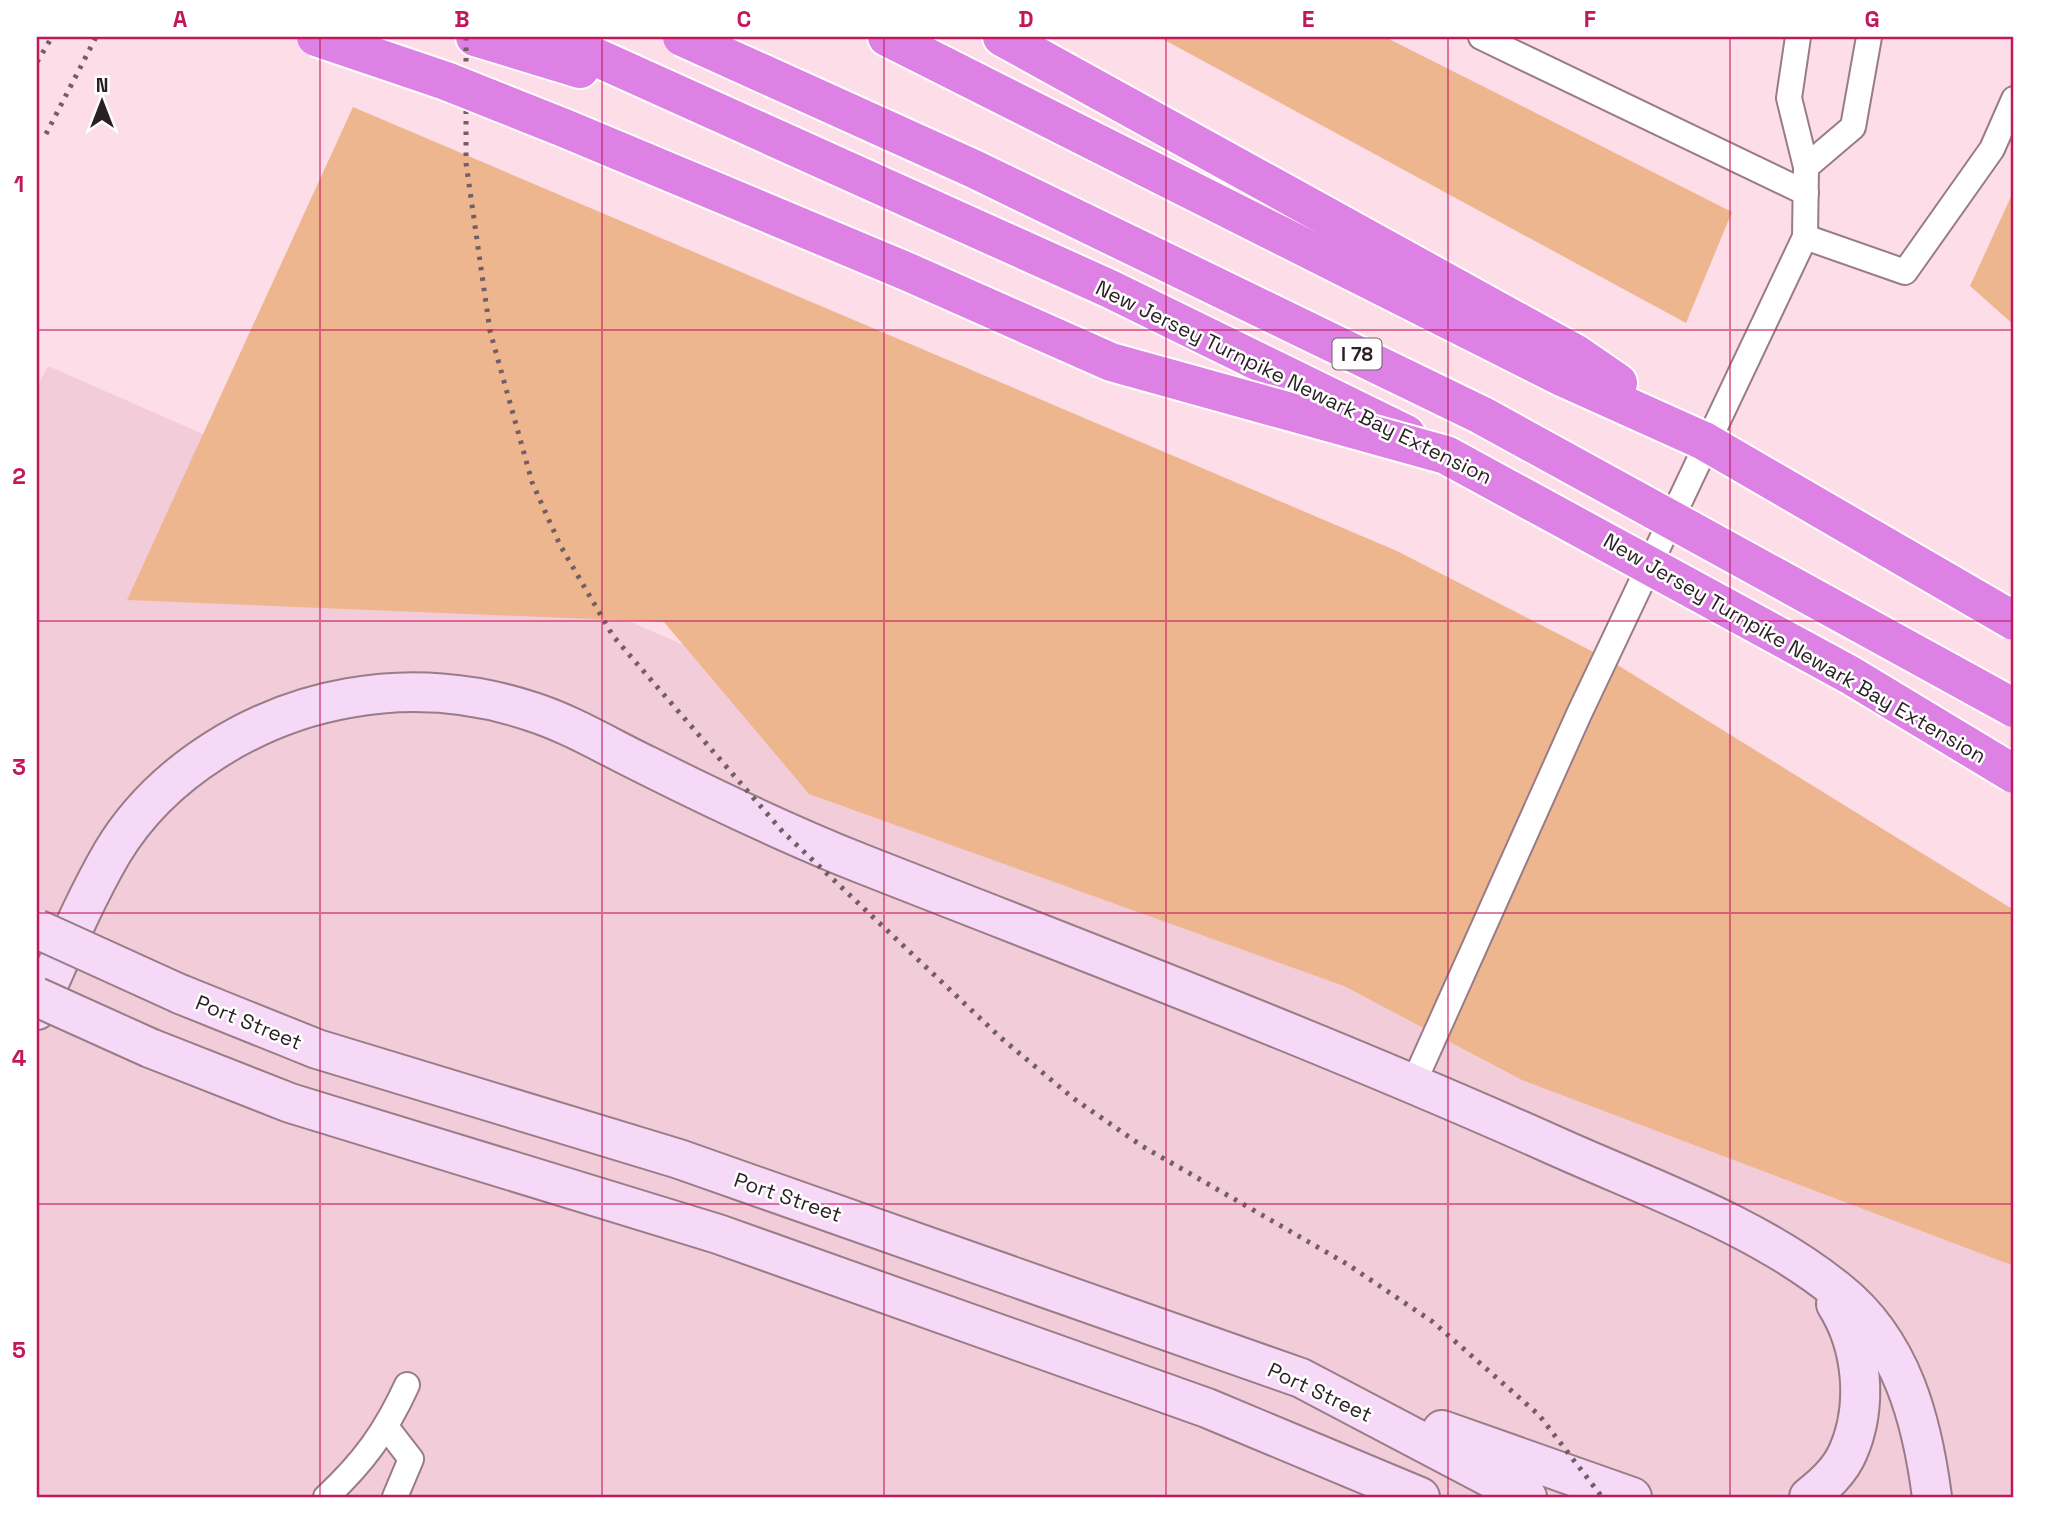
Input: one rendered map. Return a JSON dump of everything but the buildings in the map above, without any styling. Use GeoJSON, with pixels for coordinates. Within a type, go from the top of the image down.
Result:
{"type":"FeatureCollection","features":[{"type":"Feature","properties":{"kind":"highway"},"geometry":{"type":"LineString","coordinates":[[316,37],[435,78],[564,128],[908,272],[1111,362],[1446,455]]}},
{"type":"Feature","properties":{"kind":"highway"},"geometry":{"type":"LineString","coordinates":[[475,37],[711,109]]}},
{"type":"Feature","properties":{"kind":"highway","name":"New Jersey Turnpike Newark Bay Extension"},"geometry":{"type":"LineString","coordinates":[[551,37],[1110,289],[1446,455],[1850,676],[2014,774]]}},
{"type":"Feature","properties":{"kind":"highway","name":"I 78"},"geometry":{"type":"LineString","coordinates":[[682,37],[974,169],[1481,415],[2014,708]]}},
{"type":"Feature","properties":{"kind":"highway"},"geometry":{"type":"LineString","coordinates":[[887,37],[1564,378],[1704,441]]}},
{"type":"Feature","properties":{"kind":"highway"},"geometry":{"type":"LineString","coordinates":[[1002,37],[1576,354],[1704,441],[2014,621]]}},
{"type":"Feature","properties":{"kind":"main road"},"geometry":{"type":"LineString","coordinates":[[37,1010],[85,905],[115,849],[146,809],[173,782],[236,738],[270,721],[343,699],[419,692],[457,695],[532,712],[568,726],[783,832],[1414,1082],[1723,1221],[1812,1272],[1864,1316],[1895,1360],[1917,1410],[1932,1497]]}},
{"type":"Feature","properties":{"kind":"main road","name":"Port Street"},"geometry":{"type":"LineString","coordinates":[[37,929],[180,994],[317,1049],[701,1167],[1301,1378],[1527,1497]]}},
{"type":"Feature","properties":{"kind":"main road"},"geometry":{"type":"LineString","coordinates":[[37,997],[150,1048],[303,1108],[729,1238],[1207,1408],[1420,1497]]}},
{"type":"Feature","properties":{"kind":"main road"},"geometry":{"type":"LineString","coordinates":[[1809,1497],[1829,1481],[1848,1454],[1858,1420],[1860,1384],[1856,1349],[1843,1315],[1812,1272]]}},
{"type":"Feature","properties":{"kind":"main road"},"geometry":{"type":"LineString","coordinates":[[1301,1378],[1632,1497]]}},
{"type":"Feature","properties":{"kind":"lane"},"geometry":{"type":"LineString","coordinates":[[1481,37],[1806,192]]}},
{"type":"Feature","properties":{"kind":"lane"},"geometry":{"type":"LineString","coordinates":[[1414,1082],[1579,714],[1805,237],[1806,167],[1789,98],[1798,37]]}},
{"type":"Feature","properties":{"kind":"lane"},"geometry":{"type":"LineString","coordinates":[[1806,167],[1853,127],[1869,37]]}},
{"type":"Feature","properties":{"kind":"lane"},"geometry":{"type":"LineString","coordinates":[[1805,237],[1905,272],[1992,149],[2014,99]]}},
{"type":"Feature","properties":{"kind":"lane"},"geometry":{"type":"LineString","coordinates":[[326,1497],[351,1475],[387,1428],[407,1385]]}},
{"type":"Feature","properties":{"kind":"lane"},"geometry":{"type":"LineString","coordinates":[[387,1428],[411,1459],[395,1497]]}},
{"type":"Feature","properties":{"kind":"shaded area"},"geometry":{"type":"Polygon","coordinates":[[[1159,37],[1385,37],[1732,212],[1686,323],[1159,37]]]}},
{"type":"Feature","properties":{"kind":"shaded area"},"geometry":{"type":"Polygon","coordinates":[[[353,107],[1397,551],[1611,661],[2014,910],[2014,1266],[1522,1080],[1344,986],[809,794],[664,622],[127,600],[353,107]]]}},
{"type":"Feature","properties":{"kind":"shaded area"},"geometry":{"type":"Polygon","coordinates":[[[2014,190],[2014,325],[1970,286],[2014,190]]]}},
{"type":"Feature","properties":{"kind":"shaded area"},"geometry":{"type":"Polygon","coordinates":[[[48,366],[2014,1229],[2014,1497],[37,1497],[37,387],[48,366]]]}},
{"type":"Feature","properties":{"kind":"railway"},"geometry":{"type":"LineString","coordinates":[[37,62],[52,37]]}},
{"type":"Feature","properties":{"kind":"railway"},"geometry":{"type":"LineString","coordinates":[[46,134],[96,37]]}},
{"type":"Feature","properties":{"kind":"railway"},"geometry":{"type":"LineString","coordinates":[[466,37],[466,163],[490,331],[532,482],[560,545],[613,636],[783,832],[1001,1038],[1073,1098],[1142,1146],[1347,1264],[1433,1322],[1539,1415],[1602,1497]]}}]}
